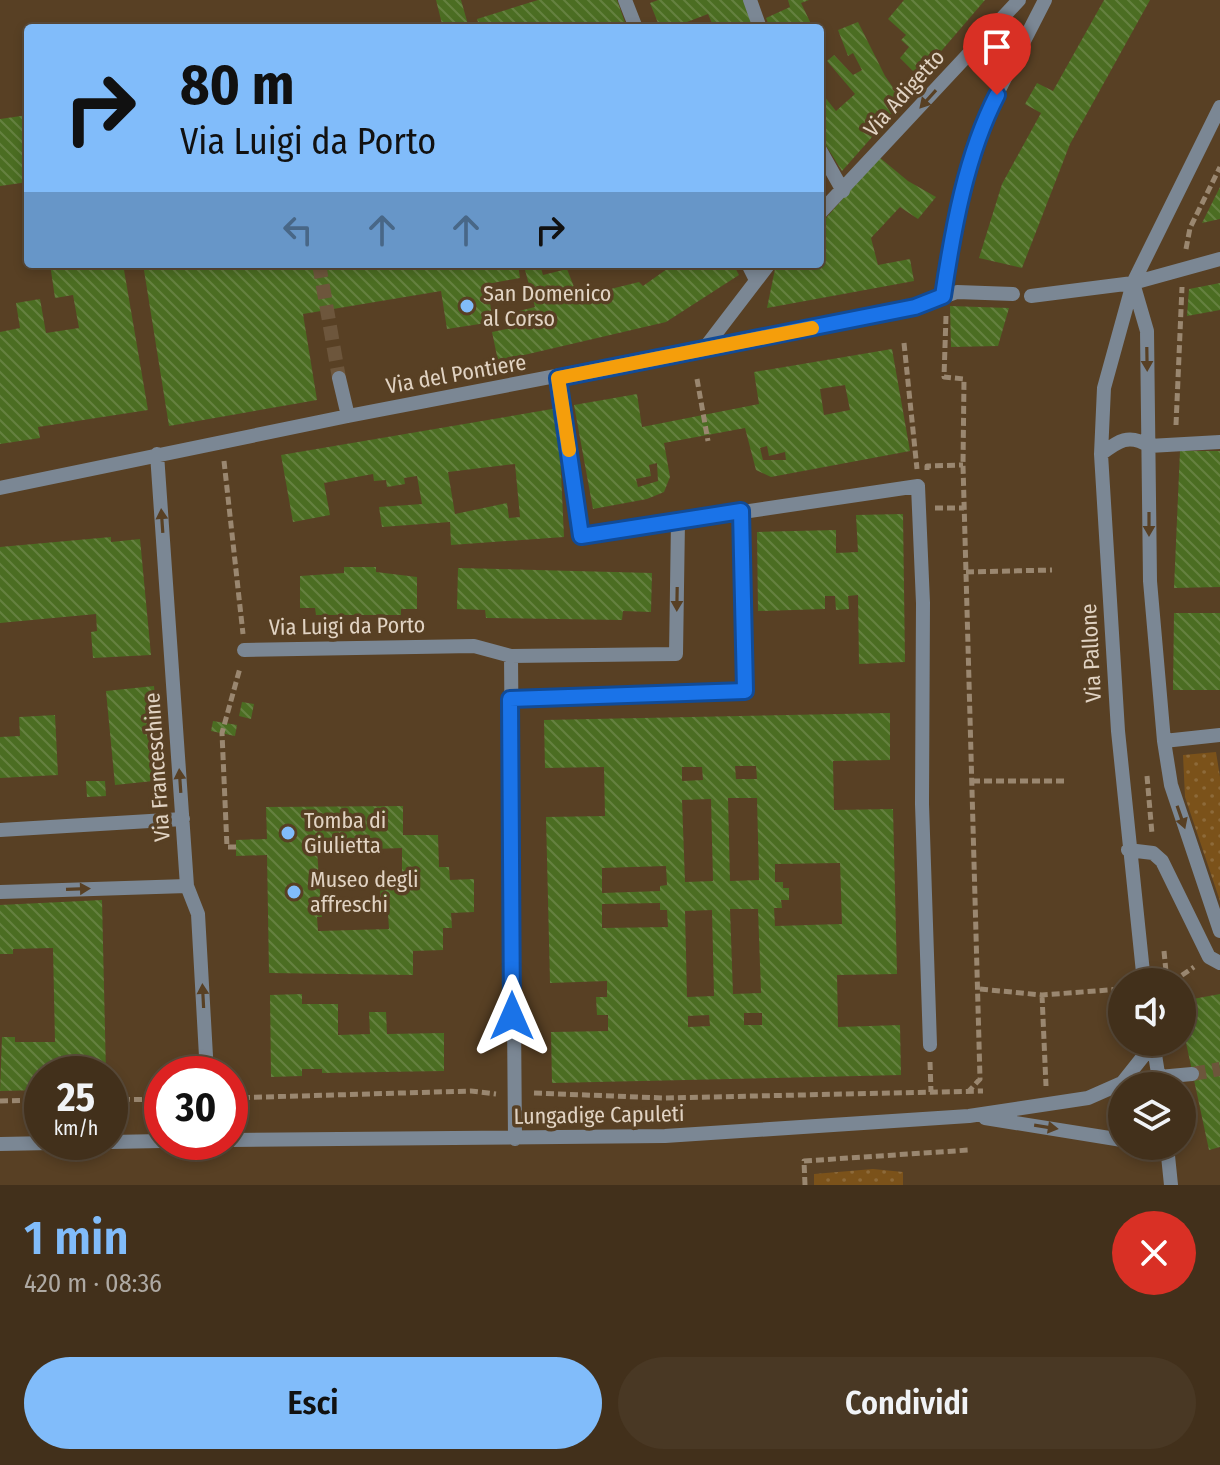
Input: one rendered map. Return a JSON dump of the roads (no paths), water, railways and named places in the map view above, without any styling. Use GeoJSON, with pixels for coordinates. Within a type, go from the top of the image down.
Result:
{"type":"FeatureCollection","features":[{"type":"Feature","properties":{"kind":"street"},"geometry":{"type":"LineString","coordinates":[[625,0],[634,24]]}},
{"type":"Feature","properties":{"kind":"street"},"geometry":{"type":"LineString","coordinates":[[750,0],[759,24]]}},
{"type":"Feature","properties":{"kind":"street","name":"Via Adigetto"},"geometry":{"type":"LineString","coordinates":[[824,209],[1019,0]]}},
{"type":"Feature","properties":{"kind":"street"},"geometry":{"type":"LineString","coordinates":[[945,300],[953,235],[984,119],[1045,0]]}},
{"type":"Feature","properties":{"kind":"street","name":"Via Pallone"},"geometry":{"type":"LineString","coordinates":[[1142,968],[1128,850],[1101,454],[1104,388],[1133,283],[1220,107]]}},
{"type":"Feature","properties":{"kind":"street"},"geometry":{"type":"LineString","coordinates":[[824,157],[843,191]]}},
{"type":"Feature","properties":{"kind":"street"},"geometry":{"type":"LineString","coordinates":[[1031,296],[1133,283],[1220,259]]}},
{"type":"Feature","properties":{"kind":"street"},"geometry":{"type":"LineString","coordinates":[[750,268],[756,280]]}},
{"type":"Feature","properties":{"kind":"street"},"geometry":{"type":"LineString","coordinates":[[704,349],[722,330],[766,268]]}},
{"type":"Feature","properties":{"kind":"street"},"geometry":{"type":"LineString","coordinates":[[1133,283],[1147,331],[1150,581],[1164,741],[1171,785],[1220,931]]}},
{"type":"Feature","properties":{"kind":"street","name":"Via del Pontiere"},"geometry":{"type":"LineString","coordinates":[[0,488],[348,416],[915,307],[945,300],[957,292],[1013,294]]}},
{"type":"Feature","properties":{"kind":"street"},"geometry":{"type":"LineString","coordinates":[[339,378],[348,416]]}},
{"type":"Feature","properties":{"kind":"street"},"geometry":{"type":"LineString","coordinates":[[558,378],[581,536],[918,486],[923,603],[922,804],[930,1045]]}},
{"type":"Feature","properties":{"kind":"street"},"geometry":{"type":"LineString","coordinates":[[1101,454],[1121,439],[1137,438],[1149,446],[1220,442]]}},
{"type":"Feature","properties":{"kind":"street","name":"Via Franceschine"},"geometry":{"type":"LineString","coordinates":[[157,454],[187,886],[198,914],[206,1056]]}},
{"type":"Feature","properties":{"kind":"street"},"geometry":{"type":"LineString","coordinates":[[510,699],[745,691],[741,511]]}},
{"type":"Feature","properties":{"kind":"street","name":"Via Luigi da Porto"},"geometry":{"type":"LineString","coordinates":[[244,650],[474,646],[511,656],[676,654],[678,521]]}},
{"type":"Feature","properties":{"kind":"street"},"geometry":{"type":"LineString","coordinates":[[511,656],[515,1139]]}},
{"type":"Feature","properties":{"kind":"street"},"geometry":{"type":"LineString","coordinates":[[1164,741],[1220,735]]}},
{"type":"Feature","properties":{"kind":"street"},"geometry":{"type":"LineString","coordinates":[[0,830],[183,819]]}},
{"type":"Feature","properties":{"kind":"street"},"geometry":{"type":"LineString","coordinates":[[1128,850],[1153,853],[1162,861],[1214,960]]}},
{"type":"Feature","properties":{"kind":"street"},"geometry":{"type":"LineString","coordinates":[[0,892],[187,886]]}},
{"type":"Feature","properties":{"kind":"street","name":"Lungadige Capuleti"},"geometry":{"type":"LineString","coordinates":[[248,1140],[665,1136],[969,1116],[1088,1098],[1122,1083],[1143,1056]]}},
{"type":"Feature","properties":{"kind":"street","name":"Lungadige Capuleti"},"geometry":{"type":"LineString","coordinates":[[969,1116],[1108,1138]]}},
{"type":"Feature","properties":{"kind":"street"},"geometry":{"type":"LineString","coordinates":[[0,1144],[24,1144]]}},
{"type":"Feature","properties":{"kind":"street"},"geometry":{"type":"LineString","coordinates":[[1168,1160],[1171,1185]]}},
{"type":"Feature","properties":{"kind":"tunnel"},"geometry":{"type":"LineString","coordinates":[[320,268],[339,378]]}},
{"type":"Feature","properties":{"kind":"tunnel"},"geometry":{"type":"LineString","coordinates":[[1196,1073],[1220,1069]]}},
{"type":"Feature","properties":{"kind":"place","name":"San Domenico al Corso"},"geometry":{"type":"Point","coordinates":[467,306]}},
{"type":"Feature","properties":{"kind":"place","name":"Tomba di Giulietta"},"geometry":{"type":"Point","coordinates":[288,833]}},
{"type":"Feature","properties":{"kind":"place","name":"Museo degli affreschi"},"geometry":{"type":"Point","coordinates":[294,892]}}]}
